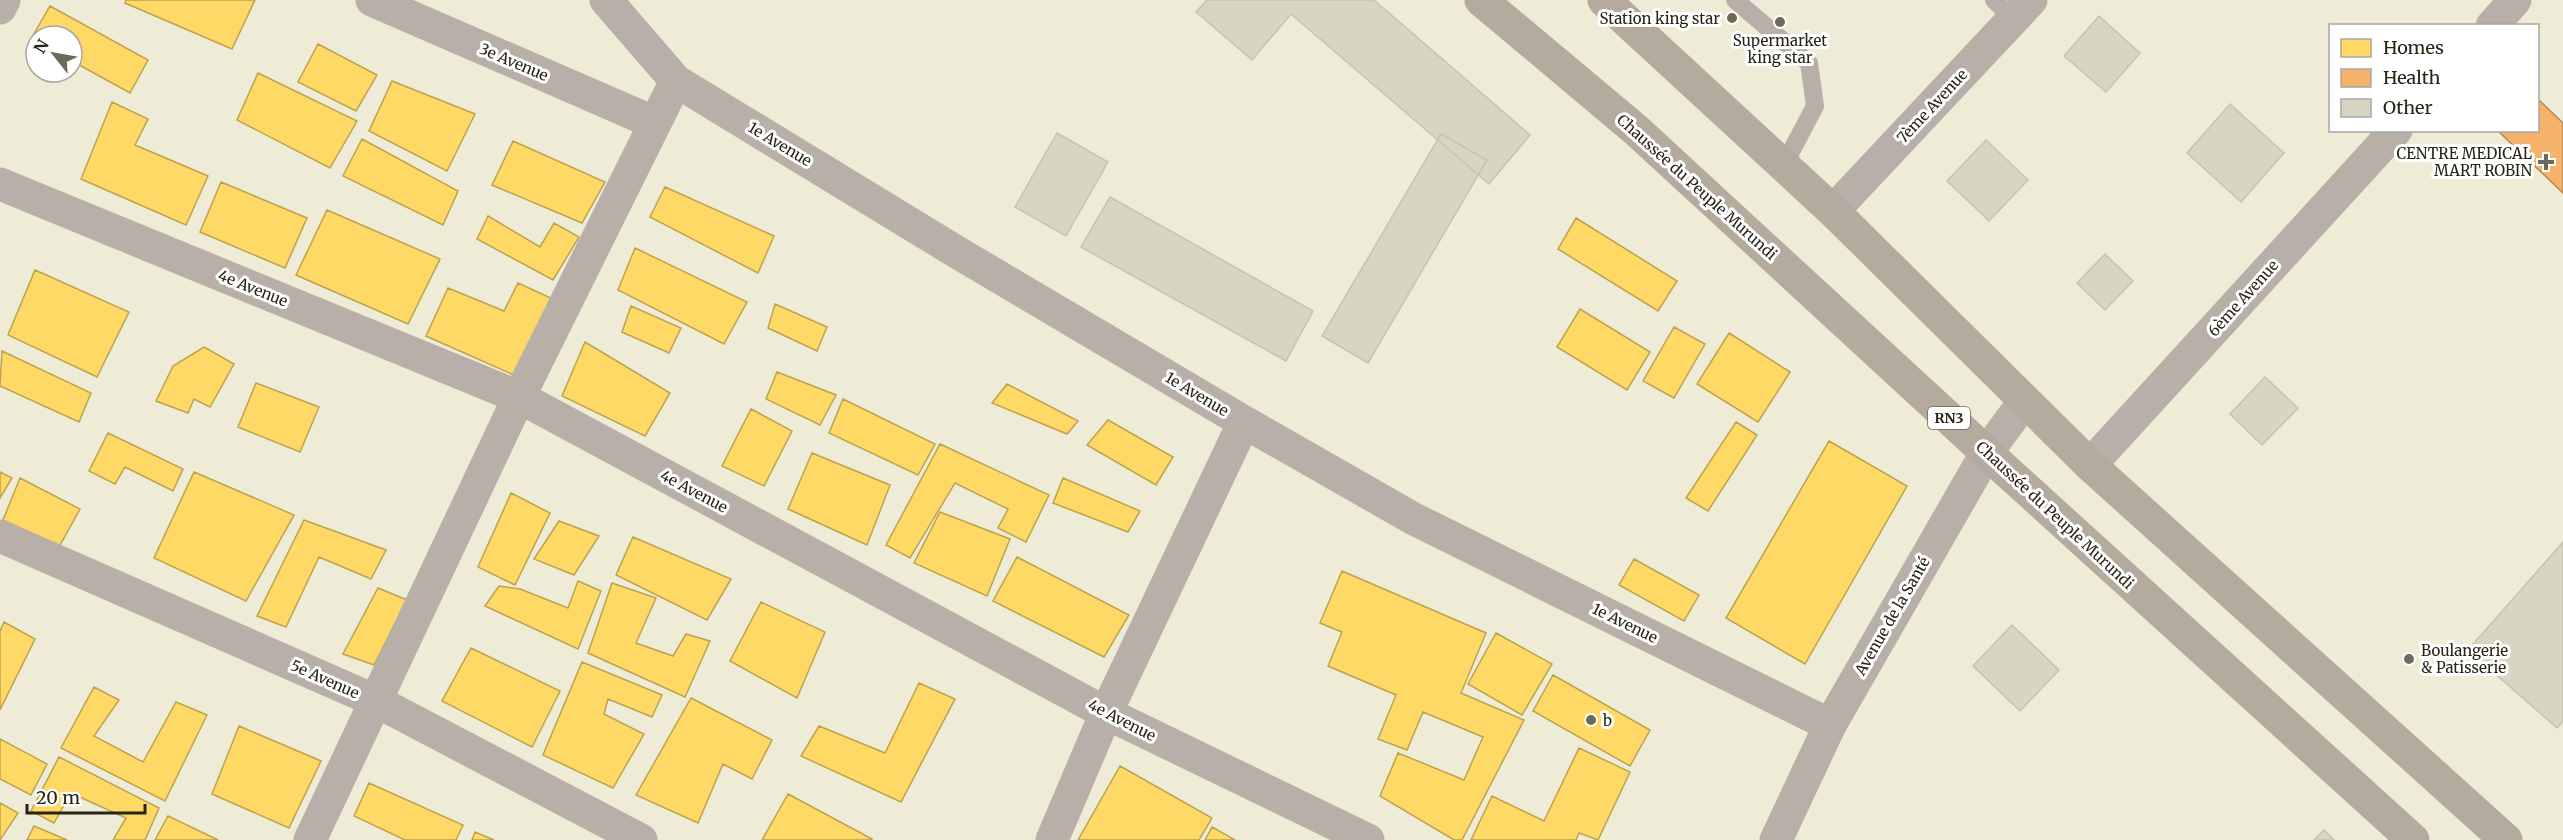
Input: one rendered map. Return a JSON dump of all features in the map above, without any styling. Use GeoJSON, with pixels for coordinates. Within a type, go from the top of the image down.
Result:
{"type":"FeatureCollection","features":[{"type":"Feature","properties":{"kind":"highway"},"geometry":{"type":"LineString","coordinates":[[1604,0],[1833,211],[2090,465],[2506,840]]}},
{"type":"Feature","properties":{"kind":"highway","name":"Chaussée du Peuple Murundi"},"geometry":{"type":"LineString","coordinates":[[1490,3],[1636,130],[2413,840]]}},
{"type":"Feature","properties":{"kind":"street"},"geometry":{"type":"LineString","coordinates":[[0,8],[4,0]]}},
{"type":"Feature","properties":{"kind":"street","name":"3e Avenue"},"geometry":{"type":"LineString","coordinates":[[372,0],[656,123]]}},
{"type":"Feature","properties":{"kind":"street","name":"1e Avenue"},"geometry":{"type":"LineString","coordinates":[[606,0],[676,81],[960,254],[1244,422],[1414,519],[1830,725]]}},
{"type":"Feature","properties":{"kind":"street"},"geometry":{"type":"LineString","coordinates":[[2494,24],[2515,0]]}},
{"type":"Feature","properties":{"kind":"street","name":"7ème Avenue"},"geometry":{"type":"LineString","coordinates":[[1833,211],[2013,6]]}},
{"type":"Feature","properties":{"kind":"street"},"geometry":{"type":"LineString","coordinates":[[310,840],[519,397],[676,81]]}},
{"type":"Feature","properties":{"kind":"street","name":"6ème Avenue"},"geometry":{"type":"LineString","coordinates":[[2090,465],[2394,132]]}},
{"type":"Feature","properties":{"kind":"street","name":"4e Avenue"},"geometry":{"type":"LineString","coordinates":[[0,184],[519,397],[1106,713],[1368,840]]}},
{"type":"Feature","properties":{"kind":"street","name":"Avenue de la Santé"},"geometry":{"type":"LineString","coordinates":[[1776,840],[1830,725],[1986,452],[2024,402]]}},
{"type":"Feature","properties":{"kind":"street"},"geometry":{"type":"LineString","coordinates":[[1052,840],[1106,713],[1244,422]]}},
{"type":"Feature","properties":{"kind":"street","name":"5e Avenue"},"geometry":{"type":"LineString","coordinates":[[0,536],[376,701],[641,840]]}},
{"type":"Feature","properties":{"kind":"lane"},"geometry":{"type":"LineString","coordinates":[[1735,0],[1809,63],[1815,106],[1784,165]]}},
{"type":"Feature","properties":{"kind":"building: Homes"},"geometry":{"type":"Polygon","coordinates":[[[126,0],[255,0],[232,49],[125,3],[126,0]]]}},
{"type":"Feature","properties":{"kind":"building: Homes"},"geometry":{"type":"Polygon","coordinates":[[[50,6],[83,24],[40,24],[50,6]]]}},
{"type":"Feature","properties":{"kind":"building: Homes"},"geometry":{"type":"Polygon","coordinates":[[[84,25],[148,60],[130,93],[84,68],[84,25]]]}},
{"type":"Feature","properties":{"kind":"building: Homes"},"geometry":{"type":"Polygon","coordinates":[[[318,44],[377,75],[356,111],[298,82],[318,44]]]}},
{"type":"Feature","properties":{"kind":"building: Homes"},"geometry":{"type":"Polygon","coordinates":[[[258,73],[357,121],[330,168],[237,120],[258,73]]]}},
{"type":"Feature","properties":{"kind":"building: Homes"},"geometry":{"type":"Polygon","coordinates":[[[392,81],[475,114],[447,171],[369,131],[392,81]]]}},
{"type":"Feature","properties":{"kind":"building: Homes"},"geometry":{"type":"Polygon","coordinates":[[[112,102],[148,119],[135,145],[208,176],[186,225],[81,179],[112,102]]]}},
{"type":"Feature","properties":{"kind":"building: Homes"},"geometry":{"type":"Polygon","coordinates":[[[362,139],[458,191],[443,225],[343,176],[362,139]]]}},
{"type":"Feature","properties":{"kind":"building: Homes"},"geometry":{"type":"Polygon","coordinates":[[[513,141],[605,182],[582,223],[492,185],[513,141]]]}},
{"type":"Feature","properties":{"kind":"building: Homes"},"geometry":{"type":"Polygon","coordinates":[[[221,182],[307,218],[285,268],[200,232],[221,182]]]}},
{"type":"Feature","properties":{"kind":"building: Homes"},"geometry":{"type":"Polygon","coordinates":[[[665,187],[774,236],[758,273],[650,217],[665,187]]]}},
{"type":"Feature","properties":{"kind":"building: Homes"},"geometry":{"type":"Polygon","coordinates":[[[327,210],[440,259],[408,324],[296,275],[327,210]]]}},
{"type":"Feature","properties":{"kind":"building: Homes"},"geometry":{"type":"Polygon","coordinates":[[[488,216],[540,247],[554,223],[579,237],[553,280],[477,239],[488,216]]]}},
{"type":"Feature","properties":{"kind":"building: Homes"},"geometry":{"type":"Polygon","coordinates":[[[1576,218],[1677,281],[1658,311],[1558,249],[1576,218]]]}},
{"type":"Feature","properties":{"kind":"building: Homes"},"geometry":{"type":"Polygon","coordinates":[[[635,248],[747,302],[724,344],[618,290],[635,248]]]}},
{"type":"Feature","properties":{"kind":"building: Homes"},"geometry":{"type":"Polygon","coordinates":[[[35,270],[129,312],[97,377],[8,335],[35,270]]]}},
{"type":"Feature","properties":{"kind":"building: Homes"},"geometry":{"type":"Polygon","coordinates":[[[518,283],[553,299],[514,375],[426,336],[448,288],[504,311],[518,283]]]}},
{"type":"Feature","properties":{"kind":"building: Homes"},"geometry":{"type":"Polygon","coordinates":[[[775,304],[827,327],[817,351],[768,328],[775,304]]]}},
{"type":"Feature","properties":{"kind":"building: Homes"},"geometry":{"type":"Polygon","coordinates":[[[631,306],[681,328],[669,353],[622,332],[631,306]]]}},
{"type":"Feature","properties":{"kind":"building: Homes"},"geometry":{"type":"Polygon","coordinates":[[[1580,309],[1650,352],[1627,390],[1557,347],[1580,309]]]}},
{"type":"Feature","properties":{"kind":"building: Homes"},"geometry":{"type":"Polygon","coordinates":[[[1674,327],[1705,344],[1674,398],[1643,381],[1674,327]]]}},
{"type":"Feature","properties":{"kind":"building: Homes"},"geometry":{"type":"Polygon","coordinates":[[[1729,333],[1790,372],[1758,422],[1697,384],[1729,333]]]}},
{"type":"Feature","properties":{"kind":"building: Homes"},"geometry":{"type":"Polygon","coordinates":[[[585,342],[670,393],[645,436],[562,396],[585,342]]]}},
{"type":"Feature","properties":{"kind":"building: Homes"},"geometry":{"type":"Polygon","coordinates":[[[204,347],[234,364],[210,407],[194,399],[188,413],[156,401],[173,366],[204,347]]]}},
{"type":"Feature","properties":{"kind":"building: Homes"},"geometry":{"type":"Polygon","coordinates":[[[2,351],[91,393],[79,422],[0,386],[2,351]]]}},
{"type":"Feature","properties":{"kind":"building: Homes"},"geometry":{"type":"Polygon","coordinates":[[[777,372],[836,395],[820,425],[766,399],[777,372]]]}},
{"type":"Feature","properties":{"kind":"building: Homes"},"geometry":{"type":"Polygon","coordinates":[[[256,383],[319,407],[300,452],[238,427],[256,383]]]}},
{"type":"Feature","properties":{"kind":"building: Homes"},"geometry":{"type":"Polygon","coordinates":[[[1007,384],[1078,421],[1067,434],[992,403],[1007,384]]]}},
{"type":"Feature","properties":{"kind":"building: Homes"},"geometry":{"type":"Polygon","coordinates":[[[843,399],[935,444],[918,475],[829,433],[843,399]]]}},
{"type":"Feature","properties":{"kind":"building: Homes"},"geometry":{"type":"Polygon","coordinates":[[[751,409],[792,431],[764,486],[722,466],[751,409]]]}},
{"type":"Feature","properties":{"kind":"building: Homes"},"geometry":{"type":"Polygon","coordinates":[[[1108,420],[1173,457],[1156,485],[1087,445],[1108,420]]]}},
{"type":"Feature","properties":{"kind":"building: Homes"},"geometry":{"type":"Polygon","coordinates":[[[1736,422],[1757,435],[1708,511],[1686,498],[1736,422]]]}},
{"type":"Feature","properties":{"kind":"building: Homes"},"geometry":{"type":"Polygon","coordinates":[[[108,433],[183,469],[173,491],[125,467],[115,484],[89,471],[108,433]]]}},
{"type":"Feature","properties":{"kind":"building: Homes"},"geometry":{"type":"Polygon","coordinates":[[[1829,441],[1907,486],[1805,664],[1726,618],[1829,441]]]}},
{"type":"Feature","properties":{"kind":"building: Homes"},"geometry":{"type":"Polygon","coordinates":[[[940,444],[1049,495],[1026,542],[998,528],[1008,509],[955,483],[910,558],[886,545],[940,444]]]}},
{"type":"Feature","properties":{"kind":"building: Homes"},"geometry":{"type":"Polygon","coordinates":[[[812,453],[890,485],[867,545],[788,509],[812,453]]]}},
{"type":"Feature","properties":{"kind":"building: Homes"},"geometry":{"type":"Polygon","coordinates":[[[0,472],[12,478],[0,498],[0,472]]]}},
{"type":"Feature","properties":{"kind":"building: Homes"},"geometry":{"type":"Polygon","coordinates":[[[194,472],[294,515],[246,601],[154,558],[194,472]]]}},
{"type":"Feature","properties":{"kind":"building: Homes"},"geometry":{"type":"Polygon","coordinates":[[[20,478],[80,509],[59,547],[3,520],[20,478]]]}},
{"type":"Feature","properties":{"kind":"building: Homes"},"geometry":{"type":"Polygon","coordinates":[[[1063,478],[1140,511],[1128,532],[1053,503],[1063,478]]]}},
{"type":"Feature","properties":{"kind":"building: Homes"},"geometry":{"type":"Polygon","coordinates":[[[511,493],[550,513],[515,585],[478,567],[511,493]]]}},
{"type":"Feature","properties":{"kind":"building: Homes"},"geometry":{"type":"Polygon","coordinates":[[[940,512],[1010,539],[987,596],[914,563],[940,512]]]}},
{"type":"Feature","properties":{"kind":"building: Homes"},"geometry":{"type":"Polygon","coordinates":[[[304,520],[386,550],[371,579],[319,557],[286,627],[257,616],[304,520]]]}},
{"type":"Feature","properties":{"kind":"building: Homes"},"geometry":{"type":"Polygon","coordinates":[[[559,521],[599,536],[574,575],[534,559],[559,521]]]}},
{"type":"Feature","properties":{"kind":"building: Homes"},"geometry":{"type":"Polygon","coordinates":[[[633,537],[731,579],[707,620],[616,575],[633,537]]]}},
{"type":"Feature","properties":{"kind":"building: Homes"},"geometry":{"type":"Polygon","coordinates":[[[1017,557],[1129,615],[1104,657],[993,601],[1017,557]]]}},
{"type":"Feature","properties":{"kind":"building: Homes"},"geometry":{"type":"Polygon","coordinates":[[[1634,559],[1699,595],[1684,621],[1619,585],[1634,559]]]}},
{"type":"Feature","properties":{"kind":"building: Homes"},"geometry":{"type":"Polygon","coordinates":[[[1342,571],[1486,633],[1461,693],[1524,720],[1462,840],[1454,840],[1380,796],[1398,753],[1464,780],[1483,737],[1423,712],[1407,750],[1378,739],[1396,695],[1328,666],[1342,632],[1320,623],[1342,571]]]}},
{"type":"Feature","properties":{"kind":"building: Homes"},"geometry":{"type":"Polygon","coordinates":[[[578,581],[601,591],[578,649],[485,606],[499,586],[520,589],[568,608],[578,581]]]}},
{"type":"Feature","properties":{"kind":"building: Homes"},"geometry":{"type":"Polygon","coordinates":[[[612,583],[656,598],[636,643],[673,656],[686,634],[710,641],[685,697],[588,653],[612,583]]]}},
{"type":"Feature","properties":{"kind":"building: Homes"},"geometry":{"type":"Polygon","coordinates":[[[378,588],[407,600],[374,665],[343,654],[378,588]]]}},
{"type":"Feature","properties":{"kind":"building: Homes"},"geometry":{"type":"Polygon","coordinates":[[[761,602],[825,632],[797,698],[730,661],[761,602]]]}},
{"type":"Feature","properties":{"kind":"building: Homes"},"geometry":{"type":"Polygon","coordinates":[[[4,622],[35,639],[0,710],[0,631],[4,622]]]}},
{"type":"Feature","properties":{"kind":"building: Homes"},"geometry":{"type":"Polygon","coordinates":[[[1496,633],[1552,664],[1522,715],[1468,684],[1496,633]]]}},
{"type":"Feature","properties":{"kind":"building: Homes"},"geometry":{"type":"Polygon","coordinates":[[[471,648],[560,691],[532,747],[442,701],[471,648]]]}},
{"type":"Feature","properties":{"kind":"building: Homes"},"geometry":{"type":"Polygon","coordinates":[[[582,662],[662,695],[652,717],[608,699],[604,714],[644,734],[613,788],[543,755],[582,662]]]}},
{"type":"Feature","properties":{"kind":"building: Homes","name":"b"},"geometry":{"type":"Polygon","coordinates":[[[1553,675],[1650,730],[1630,766],[1533,711],[1553,675]]]}},
{"type":"Feature","properties":{"kind":"building: Homes"},"geometry":{"type":"Polygon","coordinates":[[[919,683],[955,699],[901,802],[801,756],[819,726],[885,753],[919,683]]]}},
{"type":"Feature","properties":{"kind":"building: Homes"},"geometry":{"type":"Polygon","coordinates":[[[94,687],[119,700],[94,736],[143,762],[176,702],[207,715],[165,801],[61,748],[94,687]]]}},
{"type":"Feature","properties":{"kind":"building: Homes"},"geometry":{"type":"Polygon","coordinates":[[[691,698],[772,740],[752,779],[723,764],[698,823],[636,795],[691,698]]]}},
{"type":"Feature","properties":{"kind":"building: Homes"},"geometry":{"type":"Polygon","coordinates":[[[239,726],[321,761],[289,828],[212,794],[239,726]]]}},
{"type":"Feature","properties":{"kind":"building: Homes"},"geometry":{"type":"Polygon","coordinates":[[[0,739],[47,764],[31,795],[0,779],[0,739]]]}},
{"type":"Feature","properties":{"kind":"building: Homes"},"geometry":{"type":"Polygon","coordinates":[[[1579,748],[1630,772],[1598,840],[1579,833],[1576,840],[1471,840],[1492,796],[1544,821],[1579,748]]]}},
{"type":"Feature","properties":{"kind":"building: Homes"},"geometry":{"type":"Polygon","coordinates":[[[59,757],[159,808],[145,840],[113,840],[126,818],[71,793],[54,823],[31,811],[59,757]]]}},
{"type":"Feature","properties":{"kind":"building: Homes"},"geometry":{"type":"Polygon","coordinates":[[[1120,766],[1212,818],[1199,840],[1078,840],[1120,766]]]}},
{"type":"Feature","properties":{"kind":"building: Homes"},"geometry":{"type":"Polygon","coordinates":[[[369,783],[463,825],[456,840],[405,840],[354,816],[369,783]]]}},
{"type":"Feature","properties":{"kind":"building: Homes"},"geometry":{"type":"Polygon","coordinates":[[[788,794],[872,839],[872,840],[762,840],[788,794]]]}},
{"type":"Feature","properties":{"kind":"building: Homes"},"geometry":{"type":"Polygon","coordinates":[[[0,803],[18,813],[0,840],[0,803]]]}},
{"type":"Feature","properties":{"kind":"building: Homes"},"geometry":{"type":"Polygon","coordinates":[[[168,816],[218,840],[155,840],[168,816]]]}},
{"type":"Feature","properties":{"kind":"building: Homes"},"geometry":{"type":"Polygon","coordinates":[[[34,826],[67,840],[27,840],[34,826]]]}},
{"type":"Feature","properties":{"kind":"building: Homes"},"geometry":{"type":"Polygon","coordinates":[[[1212,827],[1235,840],[1205,840],[1212,827]]]}},
{"type":"Feature","properties":{"kind":"building: Homes"},"geometry":{"type":"Polygon","coordinates":[[[475,832],[494,840],[472,840],[475,832]]]}},
{"type":"Feature","properties":{"kind":"building: Health","name":"CENTRE MEDICAL MART ROBIN"},"geometry":{"type":"Polygon","coordinates":[[[2539,100],[2563,123],[2563,193],[2499,132],[2539,132],[2539,100]]]}},
{"type":"Feature","properties":{"kind":"building: Other"},"geometry":{"type":"Polygon","coordinates":[[[1207,0],[1374,0],[1530,135],[1489,184],[1291,14],[1252,60],[1196,12],[1207,0]]]}},
{"type":"Feature","properties":{"kind":"building: Other"},"geometry":{"type":"Polygon","coordinates":[[[2099,16],[2140,53],[2106,92],[2064,56],[2099,16]]]}},
{"type":"Feature","properties":{"kind":"building: Other"},"geometry":{"type":"Polygon","coordinates":[[[2230,104],[2284,153],[2241,202],[2187,153],[2230,104]]]}},
{"type":"Feature","properties":{"kind":"building: Other"},"geometry":{"type":"Polygon","coordinates":[[[1057,133],[1108,162],[1066,236],[1015,207],[1057,133]]]}},
{"type":"Feature","properties":{"kind":"building: Other"},"geometry":{"type":"Polygon","coordinates":[[[1441,134],[1487,160],[1368,363],[1322,336],[1441,134]]]}},
{"type":"Feature","properties":{"kind":"building: Other"},"geometry":{"type":"Polygon","coordinates":[[[1986,140],[2028,180],[1989,221],[1947,181],[1986,140]]]}},
{"type":"Feature","properties":{"kind":"building: Other"},"geometry":{"type":"Polygon","coordinates":[[[1110,197],[1313,311],[1286,361],[1081,247],[1110,197]]]}},
{"type":"Feature","properties":{"kind":"building: Other"},"geometry":{"type":"Polygon","coordinates":[[[2105,254],[2133,281],[2105,310],[2077,283],[2105,254]]]}},
{"type":"Feature","properties":{"kind":"building: Other"},"geometry":{"type":"Polygon","coordinates":[[[2265,377],[2298,408],[2262,445],[2230,414],[2265,377]]]}},
{"type":"Feature","properties":{"kind":"building: Other"},"geometry":{"type":"Polygon","coordinates":[[[2563,542],[2563,721],[2557,728],[2468,650],[2563,542]]]}},
{"type":"Feature","properties":{"kind":"building: Other"},"geometry":{"type":"Polygon","coordinates":[[[2012,625],[2059,670],[2020,711],[1973,666],[2012,625]]]}},
{"type":"Feature","properties":{"kind":"building: Other"},"geometry":{"type":"Polygon","coordinates":[[[2324,830],[2334,840],[2314,840],[2324,830]]]}},
{"type":"Feature","properties":{"kind":"place","name":"Station king star"},"geometry":{"type":"Point","coordinates":[1732,18]}},
{"type":"Feature","properties":{"kind":"place","name":"Supermarket king star"},"geometry":{"type":"Point","coordinates":[1780,22]}},
{"type":"Feature","properties":{"kind":"place","name":"CENTRE MEDICAL MART ROBIN"},"geometry":{"type":"Point","coordinates":[2546,162]}},
{"type":"Feature","properties":{"kind":"place","name":"Boulangerie & Patisserie"},"geometry":{"type":"Point","coordinates":[2409,659]}},
{"type":"Feature","properties":{"kind":"place","name":"b"},"geometry":{"type":"Point","coordinates":[1591,720]}}]}
